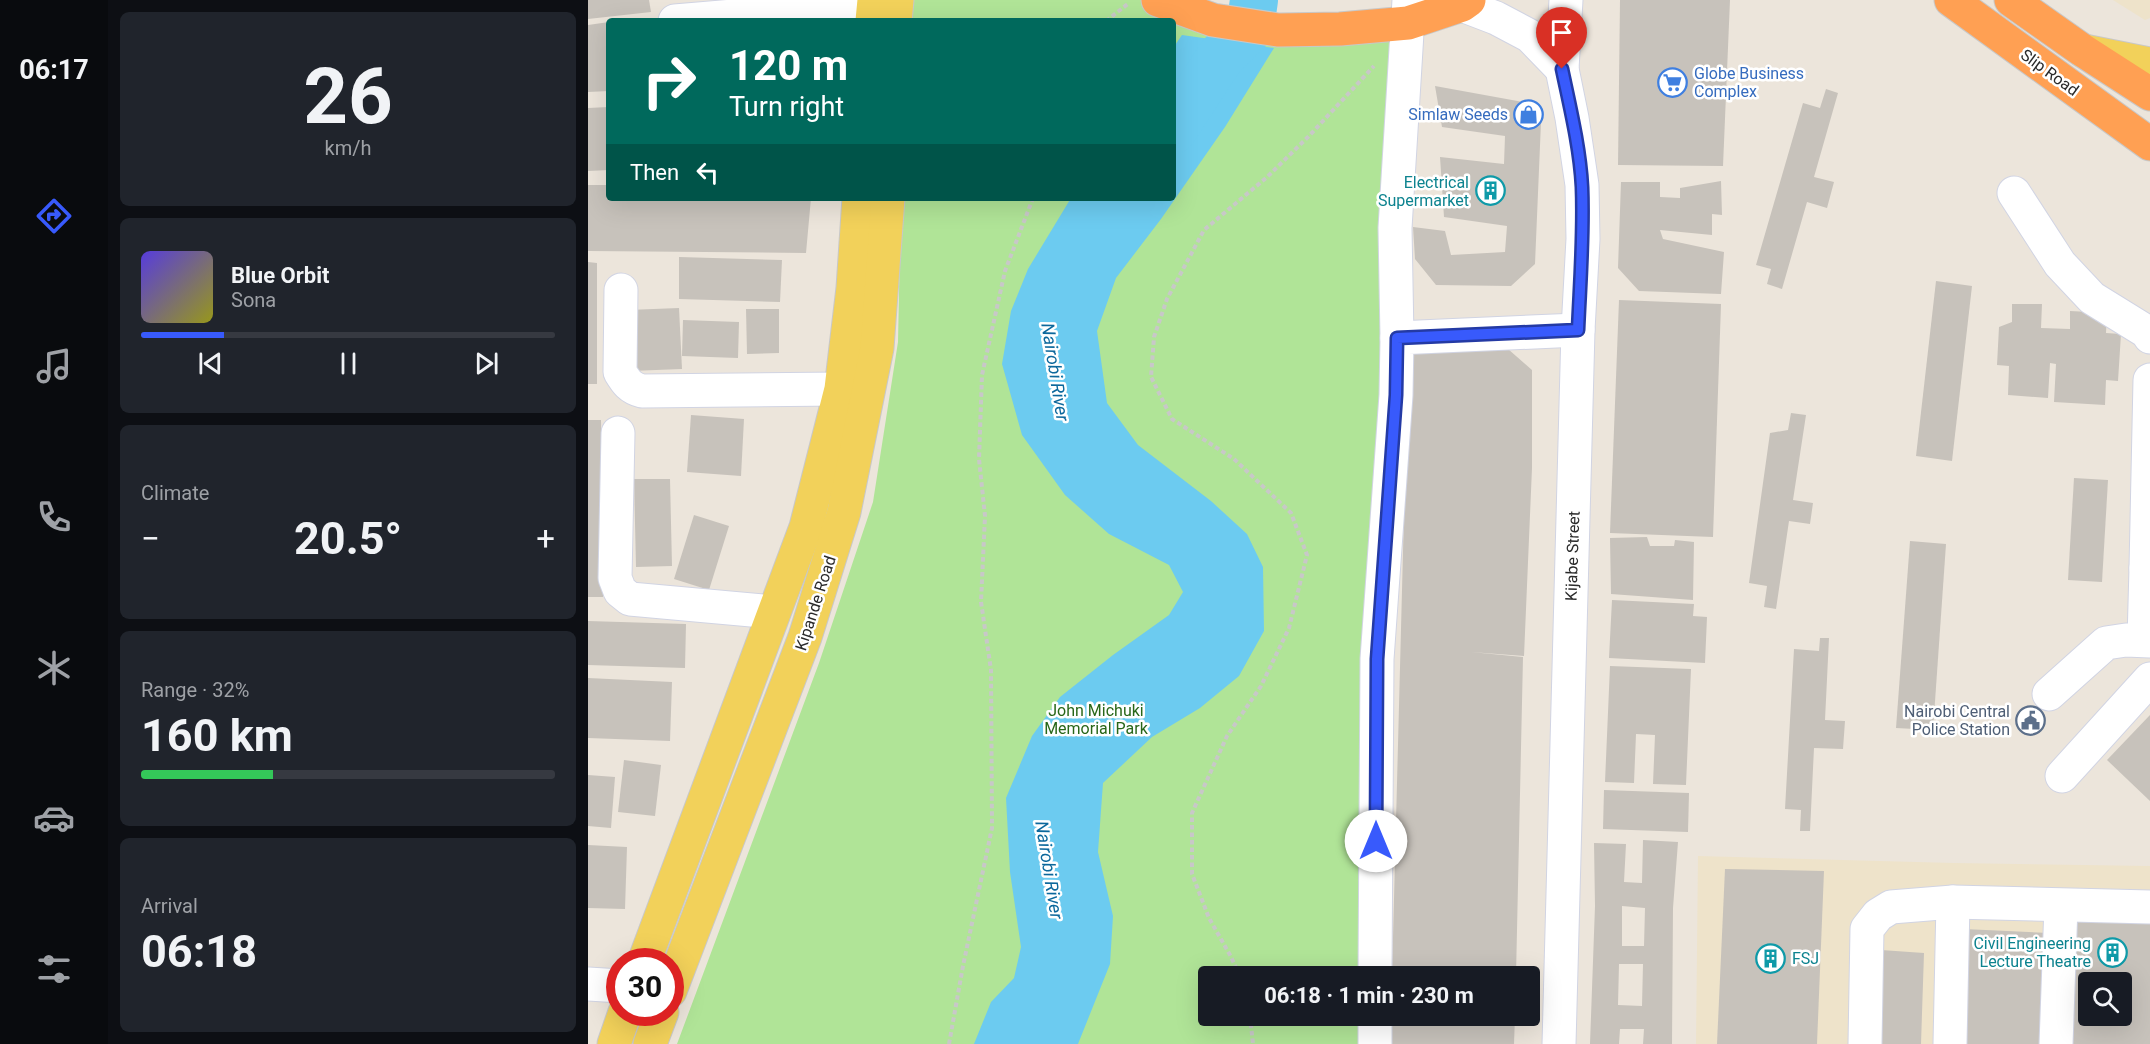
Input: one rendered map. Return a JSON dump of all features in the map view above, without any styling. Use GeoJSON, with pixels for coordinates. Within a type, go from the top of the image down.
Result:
{"type":"FeatureCollection","features":[{"type":"Feature","properties":{"kind":"highway","name":"Slip Road"},"geometry":{"type":"LineString","coordinates":[[1951,0],[2150,144]]}},
{"type":"Feature","properties":{"kind":"highway"},"geometry":{"type":"LineString","coordinates":[[2012,0],[2082,50],[2150,94]]}},
{"type":"Feature","properties":{"kind":"highway"},"geometry":{"type":"LineString","coordinates":[[1172,5],[1213,20],[1278,30],[1340,29],[1409,12],[1465,2]]}},
{"type":"Feature","properties":{"kind":"main road"},"geometry":{"type":"LineString","coordinates":[[2082,50],[2150,64]]}},
{"type":"Feature","properties":{"kind":"main road","name":"Kipande Road"},"geometry":{"type":"LineString","coordinates":[[649,948],[806,527],[841,389],[854,288],[859,201]]}},
{"type":"Feature","properties":{"kind":"main road","name":"Kipande Road"},"geometry":{"type":"LineString","coordinates":[[684,954],[805,637],[844,512],[877,348],[888,201]]}},
{"type":"Feature","properties":{"kind":"main road"},"geometry":{"type":"LineString","coordinates":[[614,1044],[621,1026]]}},
{"type":"Feature","properties":{"kind":"main road"},"geometry":{"type":"LineString","coordinates":[[650,1044],[657,1026]]}},
{"type":"Feature","properties":{"kind":"street","name":"Kijabe Street"},"geometry":{"type":"LineString","coordinates":[[1559,1044],[1582,239],[1582,185],[1562,69],[1566,0]]}},
{"type":"Feature","properties":{"kind":"street"},"geometry":{"type":"LineString","coordinates":[[1465,2],[1530,36],[1562,69]]}},
{"type":"Feature","properties":{"kind":"street"},"geometry":{"type":"LineString","coordinates":[[745,18],[882,9]]}},
{"type":"Feature","properties":{"kind":"street"},"geometry":{"type":"LineString","coordinates":[[1375,966],[1377,659],[1396,395],[1396,196],[1409,12]]}},
{"type":"Feature","properties":{"kind":"street"},"geometry":{"type":"LineString","coordinates":[[2014,193],[2060,264],[2092,298],[2147,332],[2150,337]]}},
{"type":"Feature","properties":{"kind":"street"},"geometry":{"type":"LineString","coordinates":[[621,290],[620,372],[633,389],[642,391],[841,389]]}},
{"type":"Feature","properties":{"kind":"street"},"geometry":{"type":"LineString","coordinates":[[1397,338],[1578,330]]}},
{"type":"Feature","properties":{"kind":"street"},"geometry":{"type":"LineString","coordinates":[[2049,694],[2106,643],[2147,641],[2150,380]]}},
{"type":"Feature","properties":{"kind":"street"},"geometry":{"type":"LineString","coordinates":[[618,433],[615,578],[620,591],[630,599],[773,612]]}},
{"type":"Feature","properties":{"kind":"street"},"geometry":{"type":"LineString","coordinates":[[2062,776],[2150,680]]}},
{"type":"Feature","properties":{"kind":"street"},"geometry":{"type":"LineString","coordinates":[[1950,1044],[1953,902]]}},
{"type":"Feature","properties":{"kind":"street"},"geometry":{"type":"LineString","coordinates":[[1865,1044],[1867,929],[1878,915],[1891,907],[1953,902],[2150,908]]}},
{"type":"Feature","properties":{"kind":"street"},"geometry":{"type":"LineString","coordinates":[[2056,1044],[2061,906]]}},
{"type":"Feature","properties":{"kind":"street"},"geometry":{"type":"LineString","coordinates":[[588,984],[606,985]]}},
{"type":"Feature","properties":{"kind":"street"},"geometry":{"type":"LineString","coordinates":[[1375,1026],[1375,1044]]}},
{"type":"Feature","properties":{"kind":"path"},"geometry":{"type":"LineString","coordinates":[[1110,18],[1124,6],[1136,0]]}},
{"type":"Feature","properties":{"kind":"path"},"geometry":{"type":"LineString","coordinates":[[1235,966],[1209,918],[1192,874],[1192,813],[1227,736],[1261,686],[1289,628],[1306,555],[1291,513],[1234,459],[1172,419],[1151,377],[1154,336],[1167,299],[1204,230],[1266,178],[1376,64]]}},
{"type":"Feature","properties":{"kind":"path"},"geometry":{"type":"LineString","coordinates":[[950,1044],[963,966],[992,828],[990,670],[981,602],[985,516],[979,459],[982,375],[1005,270],[1033,201]]}},
{"type":"Feature","properties":{"kind":"path"},"geometry":{"type":"LineString","coordinates":[[1251,1026],[1253,1044]]}},
{"type":"Feature","properties":{"kind":"shaded area"},"geometry":{"type":"Polygon","coordinates":[[[2113,0],[2150,0],[2150,18],[2145,20],[2113,0]]]}},
{"type":"Feature","properties":{"kind":"shaded area"},"geometry":{"type":"Polygon","coordinates":[[[1698,856],[2150,866],[2150,1044],[1696,1044],[1698,856]]]}},
{"type":"Feature","properties":{"kind":"green space","name":"John Michuki Memorial Park"},"geometry":{"type":"Polygon","coordinates":[[[912,0],[1158,0],[1408,31],[1374,966],[1198,966],[1198,1026],[1373,1026],[1373,1044],[677,1044],[819,663],[873,502],[898,342],[901,201],[1176,201],[1176,18],[905,18],[912,0]]]}},
{"type":"Feature","properties":{"kind":"water"},"geometry":{"type":"Polygon","coordinates":[[[1182,35],[1274,48],[1225,127],[1176,197],[1176,44],[1182,35]]]}},
{"type":"Feature","properties":{"kind":"water"},"geometry":{"type":"Polygon","coordinates":[[[1069,201],[1174,201],[1116,278],[1097,331],[1107,403],[1138,445],[1211,501],[1247,534],[1263,567],[1264,631],[1239,676],[1200,708],[1152,737],[1103,783],[1098,852],[1113,916],[1110,964],[1078,1044],[974,1044],[991,1002],[1014,978],[1021,947],[1010,872],[1006,798],[1032,736],[1060,697],[1169,615],[1183,592],[1169,565],[1109,534],[1065,495],[1022,435],[1002,364],[1011,311],[1028,269],[1069,201]]]}},
{"type":"Feature","properties":{"kind":"building"},"geometry":{"type":"Polygon","coordinates":[[[588,0],[649,0],[651,12],[588,19],[588,0]]]}},
{"type":"Feature","properties":{"kind":"building","name":"Globe Business Complex"},"geometry":{"type":"Polygon","coordinates":[[[1620,0],[1730,0],[1723,166],[1618,165],[1620,0]]]}},
{"type":"Feature","properties":{"kind":"building"},"geometry":{"type":"Polygon","coordinates":[[[606,22],[606,91],[588,92],[588,25],[606,22]]]}},
{"type":"Feature","properties":{"kind":"building","name":"Electrical Supermarket"},"geometry":{"type":"Polygon","coordinates":[[[1435,86],[1523,102],[1541,122],[1535,264],[1511,286],[1436,285],[1415,259],[1413,227],[1445,231],[1451,255],[1505,252],[1507,226],[1444,217],[1440,157],[1504,164],[1505,136],[1442,127],[1435,86]]]}},
{"type":"Feature","properties":{"kind":"building"},"geometry":{"type":"Polygon","coordinates":[[[1826,89],[1838,93],[1814,177],[1834,182],[1827,208],[1807,202],[1782,289],[1767,284],[1771,269],[1756,265],[1803,103],[1820,108],[1826,89]]]}},
{"type":"Feature","properties":{"kind":"building"},"geometry":{"type":"Polygon","coordinates":[[[606,107],[606,170],[588,171],[588,108],[606,107]]]}},
{"type":"Feature","properties":{"kind":"building"},"geometry":{"type":"Polygon","coordinates":[[[1721,181],[1722,215],[1712,214],[1712,235],[1660,230],[1663,239],[1724,252],[1721,294],[1639,291],[1618,268],[1621,182],[1660,182],[1660,197],[1680,198],[1680,188],[1721,181]]]}},
{"type":"Feature","properties":{"kind":"building"},"geometry":{"type":"Polygon","coordinates":[[[588,185],[606,185],[606,201],[811,201],[806,253],[588,251],[588,185]]]}},
{"type":"Feature","properties":{"kind":"building"},"geometry":{"type":"Polygon","coordinates":[[[679,257],[782,260],[780,302],[679,299],[679,257]]]}},
{"type":"Feature","properties":{"kind":"building"},"geometry":{"type":"Polygon","coordinates":[[[588,262],[597,263],[597,384],[588,384],[588,262]]]}},
{"type":"Feature","properties":{"kind":"building"},"geometry":{"type":"Polygon","coordinates":[[[1936,281],[1972,286],[1952,461],[1916,456],[1936,281]]]}},
{"type":"Feature","properties":{"kind":"building"},"geometry":{"type":"Polygon","coordinates":[[[1619,300],[1721,304],[1713,537],[1610,533],[1619,300]]]}},
{"type":"Feature","properties":{"kind":"building"},"geometry":{"type":"Polygon","coordinates":[[[2012,304],[2042,304],[2041,328],[2070,329],[2070,311],[2107,313],[2106,333],[2121,334],[2118,381],[2106,380],[2105,405],[2054,402],[2056,364],[2050,363],[2048,398],[2008,395],[2009,366],[1997,365],[1999,327],[2012,322],[2012,304]]]}},
{"type":"Feature","properties":{"kind":"building"},"geometry":{"type":"Polygon","coordinates":[[[679,308],[682,369],[630,371],[628,310],[679,308]]]}},
{"type":"Feature","properties":{"kind":"building"},"geometry":{"type":"Polygon","coordinates":[[[746,309],[779,309],[779,353],[747,354],[746,309]]]}},
{"type":"Feature","properties":{"kind":"building"},"geometry":{"type":"Polygon","coordinates":[[[683,320],[739,322],[738,358],[682,356],[683,320]]]}},
{"type":"Feature","properties":{"kind":"building"},"geometry":{"type":"Polygon","coordinates":[[[1430,342],[1508,349],[1532,370],[1532,468],[1524,656],[1471,652],[1523,657],[1516,966],[1392,966],[1408,359],[1430,342]]]}},
{"type":"Feature","properties":{"kind":"building"},"geometry":{"type":"Polygon","coordinates":[[[1791,413],[1806,415],[1793,500],[1813,503],[1810,524],[1789,521],[1776,609],[1764,607],[1767,586],[1749,583],[1770,433],[1788,430],[1791,413]]]}},
{"type":"Feature","properties":{"kind":"building"},"geometry":{"type":"Polygon","coordinates":[[[691,415],[744,419],[741,476],[687,472],[691,415]]]}},
{"type":"Feature","properties":{"kind":"building"},"geometry":{"type":"Polygon","coordinates":[[[588,420],[601,420],[603,597],[588,597],[588,420]]]}},
{"type":"Feature","properties":{"kind":"building"},"geometry":{"type":"Polygon","coordinates":[[[2074,478],[2108,480],[2102,582],[2068,580],[2074,478]]]}},
{"type":"Feature","properties":{"kind":"building"},"geometry":{"type":"Polygon","coordinates":[[[634,479],[670,479],[672,566],[636,567],[634,479]]]}},
{"type":"Feature","properties":{"kind":"building"},"geometry":{"type":"Polygon","coordinates":[[[694,515],[729,526],[709,590],[674,579],[694,515]]]}},
{"type":"Feature","properties":{"kind":"building"},"geometry":{"type":"Polygon","coordinates":[[[1647,537],[1650,546],[1674,546],[1675,540],[1694,542],[1693,600],[1611,594],[1610,538],[1647,537]]]}},
{"type":"Feature","properties":{"kind":"building"},"geometry":{"type":"Polygon","coordinates":[[[1910,541],[1946,544],[1933,730],[1896,728],[1910,541]]]}},
{"type":"Feature","properties":{"kind":"building"},"geometry":{"type":"Polygon","coordinates":[[[1612,600],[1694,604],[1693,616],[1707,617],[1705,663],[1609,658],[1612,600]]]}},
{"type":"Feature","properties":{"kind":"building"},"geometry":{"type":"Polygon","coordinates":[[[588,621],[686,624],[685,668],[588,665],[588,621]]]}},
{"type":"Feature","properties":{"kind":"building"},"geometry":{"type":"Polygon","coordinates":[[[1820,638],[1829,638],[1825,720],[1845,721],[1843,749],[1814,748],[1810,831],[1800,831],[1801,810],[1785,809],[1794,649],[1819,651],[1820,638]]]}},
{"type":"Feature","properties":{"kind":"building"},"geometry":{"type":"Polygon","coordinates":[[[1610,666],[1691,669],[1686,785],[1653,784],[1655,735],[1636,734],[1634,783],[1605,782],[1610,666]]]}},
{"type":"Feature","properties":{"kind":"building"},"geometry":{"type":"Polygon","coordinates":[[[588,678],[672,682],[670,741],[588,738],[588,678]]]}},
{"type":"Feature","properties":{"kind":"building"},"geometry":{"type":"Polygon","coordinates":[[[2150,715],[2150,801],[2107,760],[2150,715]]]}},
{"type":"Feature","properties":{"kind":"building"},"geometry":{"type":"Polygon","coordinates":[[[624,760],[661,765],[655,816],[618,812],[624,760]]]}},
{"type":"Feature","properties":{"kind":"building"},"geometry":{"type":"Polygon","coordinates":[[[588,775],[615,777],[611,828],[588,826],[588,775]]]}},
{"type":"Feature","properties":{"kind":"building"},"geometry":{"type":"Polygon","coordinates":[[[1604,790],[1689,793],[1688,832],[1603,829],[1604,790]]]}},
{"type":"Feature","properties":{"kind":"building"},"geometry":{"type":"Polygon","coordinates":[[[1643,840],[1678,842],[1673,908],[1672,1044],[1643,1044],[1644,1029],[1620,1029],[1619,1044],[1590,1044],[1595,906],[1594,843],[1626,844],[1624,882],[1642,883],[1643,840]],[[1622,906],[1622,946],[1644,946],[1645,908],[1622,906]],[[1619,964],[1618,1005],[1642,1006],[1643,964],[1619,964]]]}},
{"type":"Feature","properties":{"kind":"building"},"geometry":{"type":"Polygon","coordinates":[[[588,845],[627,847],[625,909],[588,908],[588,845]]]}},
{"type":"Feature","properties":{"kind":"building","name":"FSJ"},"geometry":{"type":"Polygon","coordinates":[[[1725,869],[1824,871],[1817,1044],[1717,1044],[1725,869]]]}},
{"type":"Feature","properties":{"kind":"building","name":"Civil Engineering Lecture Theatre"},"geometry":{"type":"Polygon","coordinates":[[[2075,918],[2150,922],[2150,1044],[2070,1044],[2075,918]]]}},
{"type":"Feature","properties":{"kind":"building"},"geometry":{"type":"Polygon","coordinates":[[[1964,929],[2049,933],[2044,1044],[1959,1044],[1964,929]]]}},
{"type":"Feature","properties":{"kind":"building"},"geometry":{"type":"Polygon","coordinates":[[[1881,950],[1924,953],[1921,1044],[1881,1044],[1882,1019],[1879,1015],[1881,950]]]}},
{"type":"Feature","properties":{"kind":"building"},"geometry":{"type":"Polygon","coordinates":[[[1391,1026],[1515,1026],[1514,1044],[1390,1044],[1391,1026]]]}},
{"type":"Feature","properties":{"kind":"waterway","name":"Nairobi River"},"geometry":{"type":"LineString","coordinates":[[1176,125],[1221,56],[1250,28],[1254,0]]}},
{"type":"Feature","properties":{"kind":"place","name":"Globe Business Complex"},"geometry":{"type":"Point","coordinates":[1673,82]}},
{"type":"Feature","properties":{"kind":"place","name":"Simlaw Seeds"},"geometry":{"type":"Point","coordinates":[1529,114]}},
{"type":"Feature","properties":{"kind":"place","name":"Electrical Supermarket"},"geometry":{"type":"Point","coordinates":[1490,191]}},
{"type":"Feature","properties":{"kind":"place","name":"Nairobi Central Police Station"},"geometry":{"type":"Point","coordinates":[2031,720]}},
{"type":"Feature","properties":{"kind":"place","name":"Civil Engineering Lecture Theatre"},"geometry":{"type":"Point","coordinates":[2112,952]}},
{"type":"Feature","properties":{"kind":"place","name":"FSJ"},"geometry":{"type":"Point","coordinates":[1771,958]}},
{"type":"Feature","properties":{"kind":"route"},"geometry":{"type":"LineString","coordinates":[[1376,841],[1377,659],[1396,395],[1397,338],[1578,330],[1582,185],[1562,69]]}}]}
